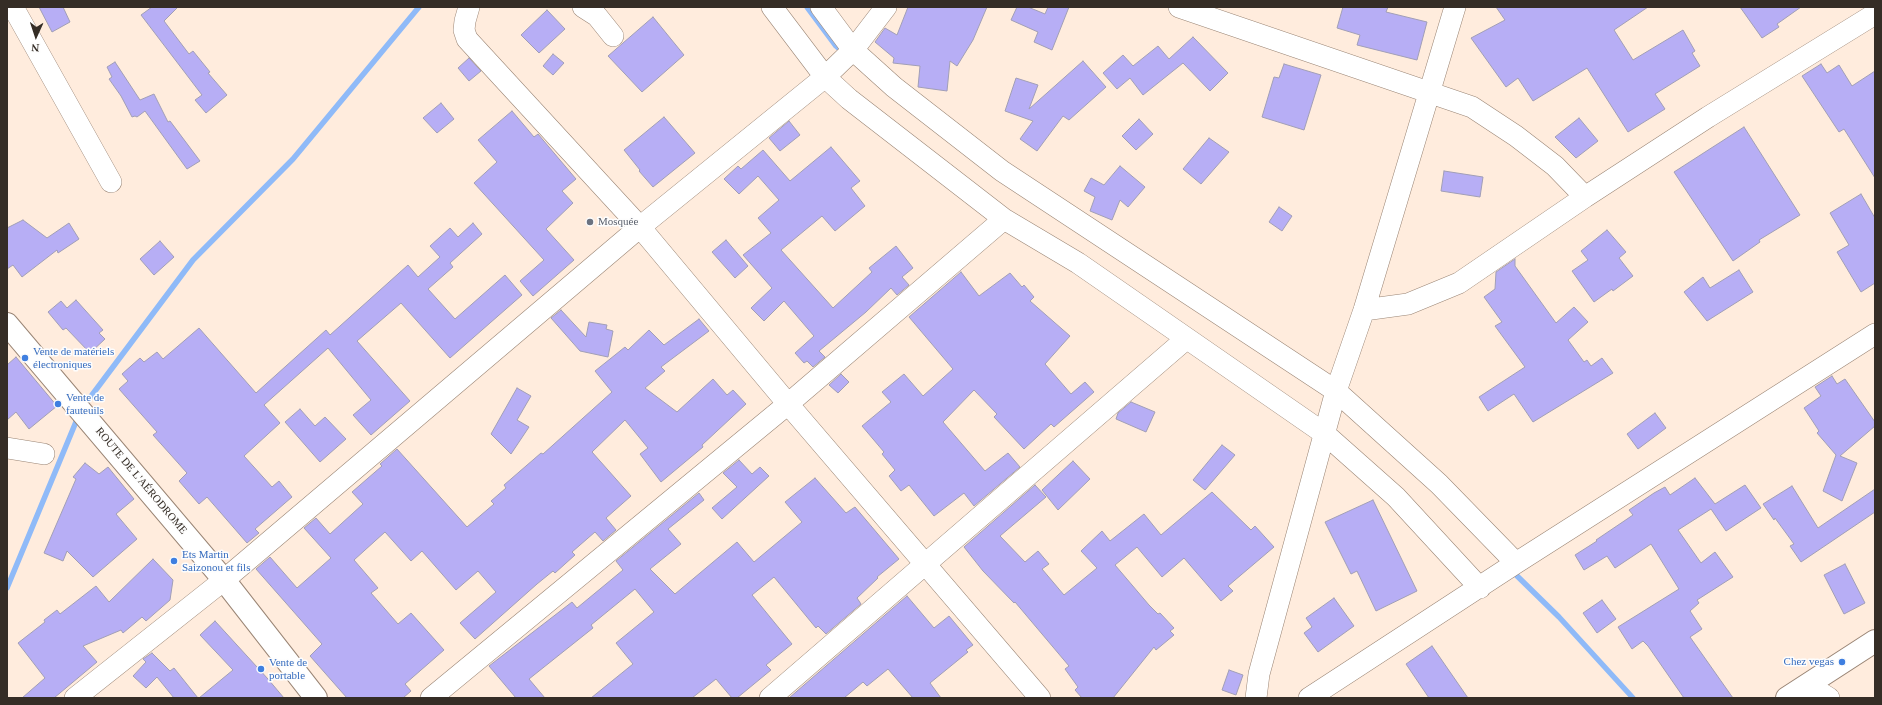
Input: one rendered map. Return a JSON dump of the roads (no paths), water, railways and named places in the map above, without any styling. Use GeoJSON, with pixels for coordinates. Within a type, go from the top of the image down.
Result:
{"type":"FeatureCollection","features":[{"type":"Feature","properties":{"kind":"street"},"geometry":{"type":"LineString","coordinates":[[14,7],[111,182]]}},
{"type":"Feature","properties":{"kind":"street"},"geometry":{"type":"LineString","coordinates":[[469,7],[464,30],[467,39],[640,227],[788,404],[926,563],[1040,698]]}},
{"type":"Feature","properties":{"kind":"street"},"geometry":{"type":"LineString","coordinates":[[583,7],[597,16],[613,36]]}},
{"type":"Feature","properties":{"kind":"street"},"geometry":{"type":"LineString","coordinates":[[772,7],[825,77],[849,98],[1004,219],[1078,264],[1325,434],[1396,497],[1480,588]]}},
{"type":"Feature","properties":{"kind":"street"},"geometry":{"type":"LineString","coordinates":[[821,7],[853,50],[894,86],[1002,171],[1336,391],[1439,484],[1516,563]]}},
{"type":"Feature","properties":{"kind":"street"},"geometry":{"type":"LineString","coordinates":[[75,698],[224,580],[640,227],[825,77],[853,50],[886,7]]}},
{"type":"Feature","properties":{"kind":"street"},"geometry":{"type":"LineString","coordinates":[[1179,7],[1472,108],[1516,136],[1555,166],[1585,197]]}},
{"type":"Feature","properties":{"kind":"street"},"geometry":{"type":"LineString","coordinates":[[1256,698],[1259,674],[1336,391],[1364,310],[1455,7]]}},
{"type":"Feature","properties":{"kind":"street"},"geometry":{"type":"LineString","coordinates":[[1364,310],[1408,304],[1459,283],[1585,197],[1875,14]]}},
{"type":"Feature","properties":{"kind":"street"},"geometry":{"type":"LineString","coordinates":[[431,698],[788,404],[1004,219]]}},
{"type":"Feature","properties":{"kind":"street","name":"ROUTE DE L'AÉRODROME"},"geometry":{"type":"LineString","coordinates":[[7,324],[224,580],[316,698]]}},
{"type":"Feature","properties":{"kind":"street"},"geometry":{"type":"LineString","coordinates":[[1309,698],[1480,588],[1516,563],[1875,334]]}},
{"type":"Feature","properties":{"kind":"street"},"geometry":{"type":"LineString","coordinates":[[770,698],[1186,339]]}},
{"type":"Feature","properties":{"kind":"street"},"geometry":{"type":"LineString","coordinates":[[7,448],[44,454]]}},
{"type":"Feature","properties":{"kind":"street"},"geometry":{"type":"LineString","coordinates":[[1787,698],[1875,641]]}},
{"type":"Feature","properties":{"kind":"street"},"geometry":{"type":"LineString","coordinates":[[1808,685],[1829,698]]}},
{"type":"Feature","properties":{"kind":"waterway"},"geometry":{"type":"LineString","coordinates":[[83,407],[193,260],[293,159],[419,7]]}},
{"type":"Feature","properties":{"kind":"waterway"},"geometry":{"type":"LineString","coordinates":[[807,7],[836,46],[844,53]]}},
{"type":"Feature","properties":{"kind":"waterway"},"geometry":{"type":"LineString","coordinates":[[7,588],[78,417]]}},
{"type":"Feature","properties":{"kind":"waterway"},"geometry":{"type":"LineString","coordinates":[[1512,571],[1559,617],[1633,698]]}},
{"type":"Feature","properties":{"kind":"place","name":"Mosquée"},"geometry":{"type":"Point","coordinates":[590,222]}},
{"type":"Feature","properties":{"kind":"place","name":"Vente de matériels électroniques"},"geometry":{"type":"Point","coordinates":[25,358]}},
{"type":"Feature","properties":{"kind":"place","name":"Vente de fauteuils"},"geometry":{"type":"Point","coordinates":[58,404]}},
{"type":"Feature","properties":{"kind":"place","name":"Ets Martin Saizonou et fils"},"geometry":{"type":"Point","coordinates":[174,561]}},
{"type":"Feature","properties":{"kind":"place","name":"Chez vegas"},"geometry":{"type":"Point","coordinates":[1842,662]}},
{"type":"Feature","properties":{"kind":"place","name":"Vente de portable"},"geometry":{"type":"Point","coordinates":[261,669]}}]}
